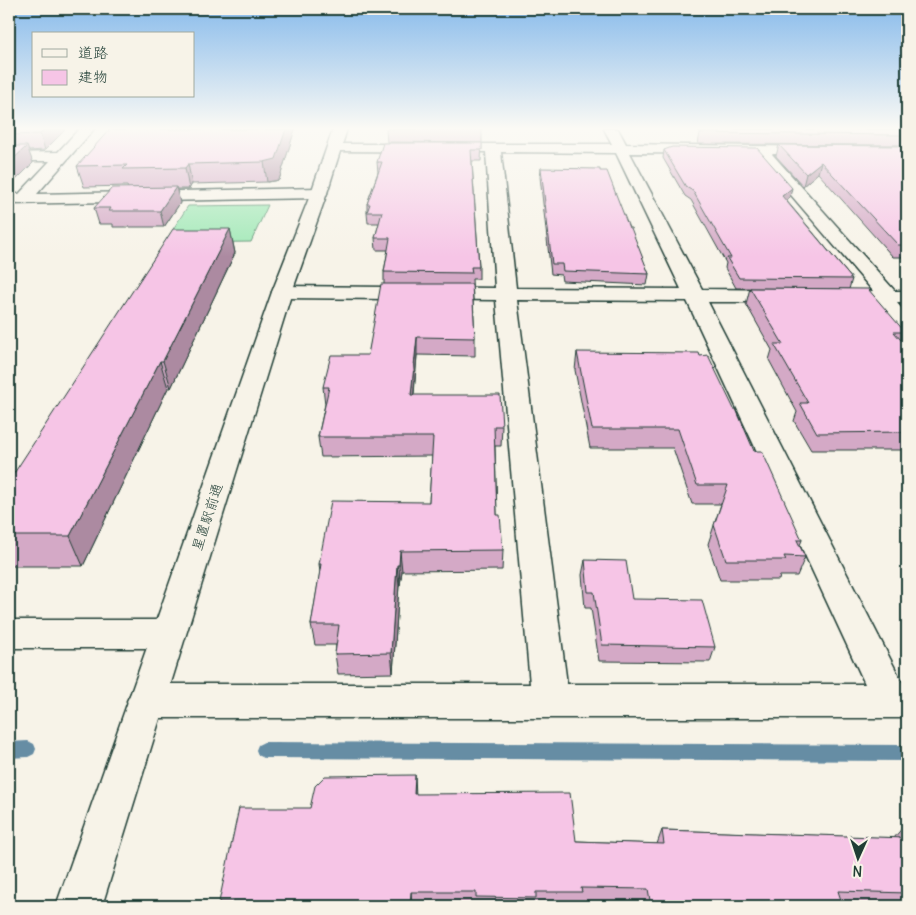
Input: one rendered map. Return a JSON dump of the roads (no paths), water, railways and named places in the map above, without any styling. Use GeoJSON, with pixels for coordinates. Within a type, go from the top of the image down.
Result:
{"type":"FeatureCollection","features":[{"type":"Feature","properties":{"kind":"street"},"geometry":{"type":"LineString","coordinates":[[16,199],[46,172]]}},
{"type":"Feature","properties":{"kind":"street","name":"星置駅前通"},"geometry":{"type":"LineString","coordinates":[[79,906],[282,292],[326,172]]}},
{"type":"Feature","properties":{"kind":"street"},"geometry":{"type":"LineString","coordinates":[[495,172],[506,294],[550,701]]}},
{"type":"Feature","properties":{"kind":"street"},"geometry":{"type":"LineString","coordinates":[[146,701],[899,701],[632,172]]}},
{"type":"Feature","properties":{"kind":"street"},"geometry":{"type":"LineString","coordinates":[[779,172],[892,297],[907,328]]}},
{"type":"Feature","properties":{"kind":"street"},"geometry":{"type":"LineString","coordinates":[[16,199],[319,193]]}},
{"type":"Feature","properties":{"kind":"street"},"geometry":{"type":"LineString","coordinates":[[282,292],[892,297]]}},
{"type":"Feature","properties":{"kind":"street"},"geometry":{"type":"LineString","coordinates":[[9,634],[168,634]]}},
{"type":"Feature","properties":{"kind":"waterway"},"geometry":{"type":"LineString","coordinates":[[9,750],[28,749]]}},
{"type":"Feature","properties":{"kind":"waterway"},"geometry":{"type":"LineString","coordinates":[[264,750],[907,753]]}}]}
